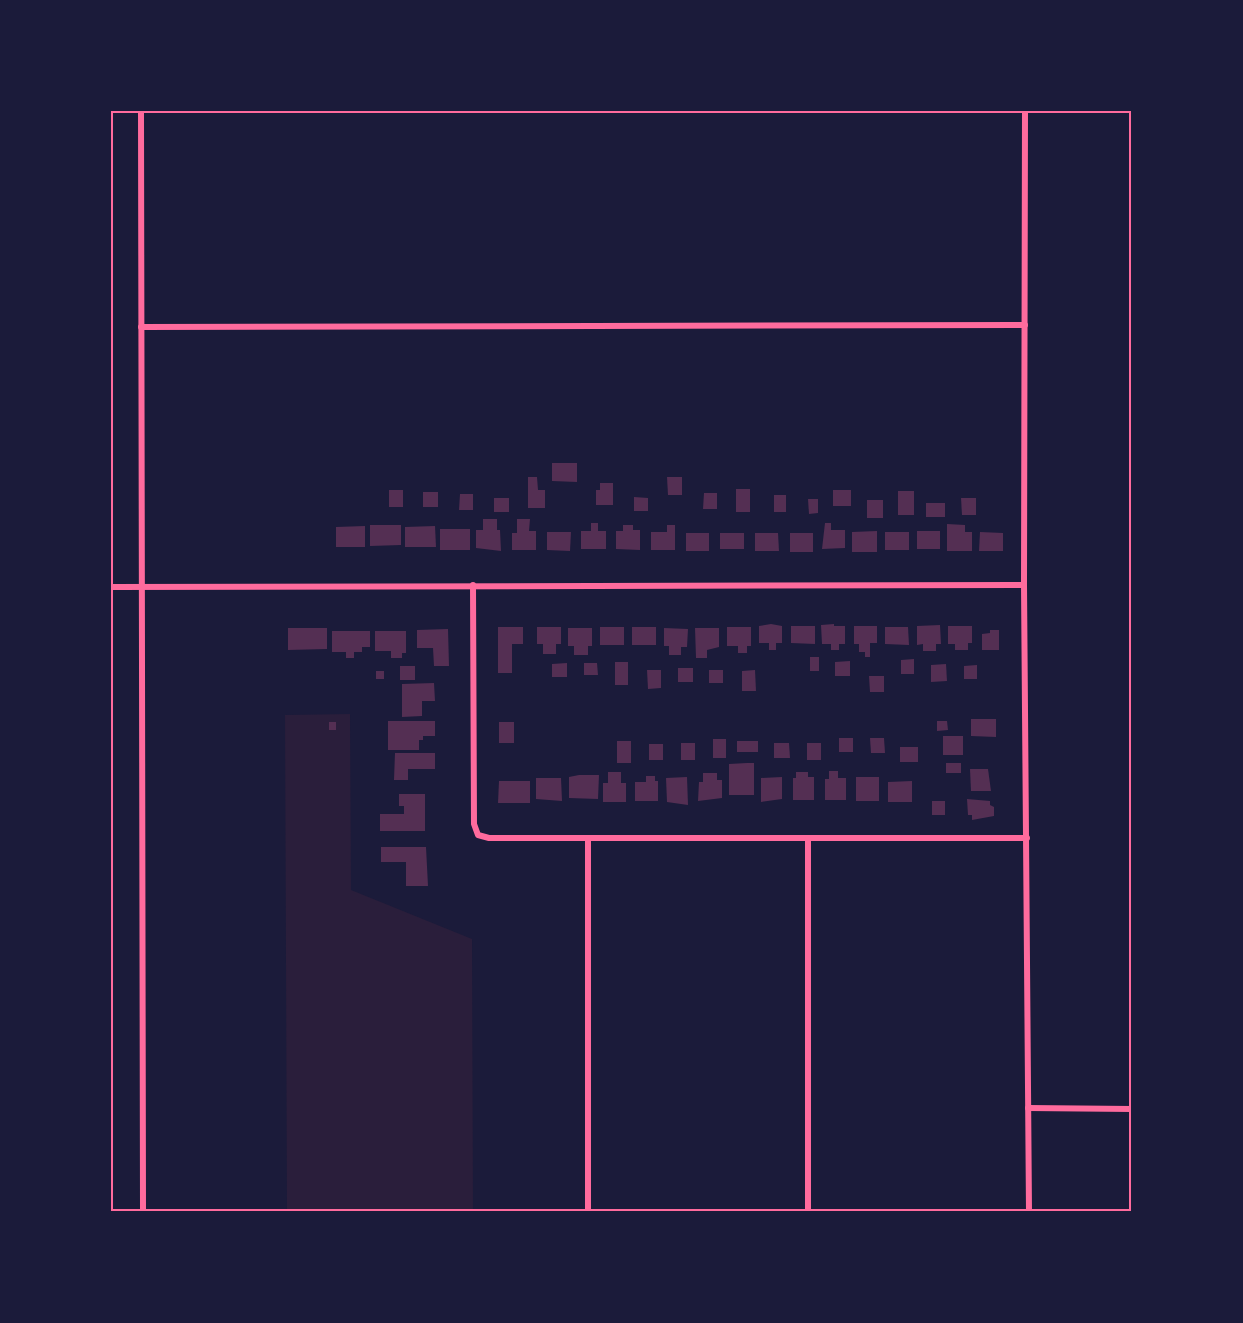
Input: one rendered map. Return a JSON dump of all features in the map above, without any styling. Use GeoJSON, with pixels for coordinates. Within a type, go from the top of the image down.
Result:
{"type":"FeatureCollection","features":[{"type":"Feature","properties":{"kind":"street"},"geometry":{"type":"LineString","coordinates":[[141,111],[143,1212]]}},
{"type":"Feature","properties":{"kind":"street"},"geometry":{"type":"LineString","coordinates":[[1025,111],[1024,585],[1029,1212]]}},
{"type":"Feature","properties":{"kind":"street"},"geometry":{"type":"LineString","coordinates":[[141,327],[1025,325]]}},
{"type":"Feature","properties":{"kind":"street"},"geometry":{"type":"LineString","coordinates":[[474,585],[474,824],[478,835],[489,838],[1027,838]]}},
{"type":"Feature","properties":{"kind":"street"},"geometry":{"type":"LineString","coordinates":[[111,587],[1024,585]]}},
{"type":"Feature","properties":{"kind":"street"},"geometry":{"type":"LineString","coordinates":[[588,838],[588,1212]]}},
{"type":"Feature","properties":{"kind":"street"},"geometry":{"type":"LineString","coordinates":[[808,838],[808,1212]]}},
{"type":"Feature","properties":{"kind":"street"},"geometry":{"type":"LineString","coordinates":[[1028,1108],[1132,1109]]}},
{"type":"Feature","properties":{"kind":"shaded area"},"geometry":{"type":"Polygon","coordinates":[[[350,714],[351,890],[472,939],[473,1212],[287,1212],[285,715],[350,714]]]}},
{"type":"Feature","properties":{"kind":"building"},"geometry":{"type":"Polygon","coordinates":[[[552,463],[577,463],[577,482],[552,481],[552,463]]]}},
{"type":"Feature","properties":{"kind":"building"},"geometry":{"type":"Polygon","coordinates":[[[528,477],[537,477],[538,490],[545,490],[545,508],[528,508],[528,477]]]}},
{"type":"Feature","properties":{"kind":"building"},"geometry":{"type":"Polygon","coordinates":[[[667,477],[682,477],[682,495],[668,495],[667,477]]]}},
{"type":"Feature","properties":{"kind":"building"},"geometry":{"type":"Polygon","coordinates":[[[600,483],[613,483],[613,505],[596,505],[596,490],[600,490],[600,483]]]}},
{"type":"Feature","properties":{"kind":"building"},"geometry":{"type":"Polygon","coordinates":[[[736,489],[750,489],[750,512],[736,512],[736,489]]]}},
{"type":"Feature","properties":{"kind":"building"},"geometry":{"type":"Polygon","coordinates":[[[389,490],[403,490],[403,507],[389,507],[389,490]]]}},
{"type":"Feature","properties":{"kind":"building"},"geometry":{"type":"Polygon","coordinates":[[[833,490],[851,490],[851,506],[833,506],[833,490]]]}},
{"type":"Feature","properties":{"kind":"building"},"geometry":{"type":"Polygon","coordinates":[[[898,491],[914,491],[914,515],[898,515],[898,491]]]}},
{"type":"Feature","properties":{"kind":"building"},"geometry":{"type":"Polygon","coordinates":[[[423,492],[438,492],[438,507],[423,507],[423,492]]]}},
{"type":"Feature","properties":{"kind":"building"},"geometry":{"type":"Polygon","coordinates":[[[704,493],[717,493],[717,509],[703,509],[704,493]]]}},
{"type":"Feature","properties":{"kind":"building"},"geometry":{"type":"Polygon","coordinates":[[[460,494],[473,494],[473,510],[459,510],[460,494]]]}},
{"type":"Feature","properties":{"kind":"building"},"geometry":{"type":"Polygon","coordinates":[[[774,495],[786,495],[786,512],[774,512],[774,495]]]}},
{"type":"Feature","properties":{"kind":"building"},"geometry":{"type":"Polygon","coordinates":[[[634,497],[648,498],[648,511],[634,511],[634,497]]]}},
{"type":"Feature","properties":{"kind":"building"},"geometry":{"type":"Polygon","coordinates":[[[494,498],[509,498],[509,512],[494,512],[494,498]]]}},
{"type":"Feature","properties":{"kind":"building"},"geometry":{"type":"Polygon","coordinates":[[[961,498],[976,498],[976,515],[962,515],[961,498]]]}},
{"type":"Feature","properties":{"kind":"building"},"geometry":{"type":"Polygon","coordinates":[[[808,499],[818,499],[818,513],[809,514],[808,499]]]}},
{"type":"Feature","properties":{"kind":"building"},"geometry":{"type":"Polygon","coordinates":[[[867,500],[883,500],[883,518],[867,518],[867,500]]]}},
{"type":"Feature","properties":{"kind":"building"},"geometry":{"type":"Polygon","coordinates":[[[926,503],[945,503],[945,517],[926,517],[926,503]]]}},
{"type":"Feature","properties":{"kind":"building"},"geometry":{"type":"Polygon","coordinates":[[[483,519],[497,519],[501,551],[476,548],[476,530],[483,530],[483,519]]]}},
{"type":"Feature","properties":{"kind":"building"},"geometry":{"type":"Polygon","coordinates":[[[517,519],[530,519],[529,531],[536,531],[536,550],[512,550],[512,533],[517,533],[517,519]]]}},
{"type":"Feature","properties":{"kind":"building"},"geometry":{"type":"Polygon","coordinates":[[[591,523],[598,523],[598,531],[606,531],[606,549],[581,549],[581,531],[591,531],[591,523]]]}},
{"type":"Feature","properties":{"kind":"building"},"geometry":{"type":"Polygon","coordinates":[[[825,523],[831,523],[831,530],[845,530],[845,548],[822,549],[825,523]]]}},
{"type":"Feature","properties":{"kind":"building"},"geometry":{"type":"Polygon","coordinates":[[[947,524],[965,525],[965,532],[972,532],[972,551],[947,551],[947,524]]]}},
{"type":"Feature","properties":{"kind":"building"},"geometry":{"type":"Polygon","coordinates":[[[370,525],[401,525],[401,545],[370,546],[370,525]]]}},
{"type":"Feature","properties":{"kind":"building"},"geometry":{"type":"Polygon","coordinates":[[[623,525],[633,525],[633,530],[640,530],[640,550],[616,549],[616,531],[623,531],[623,525]]]}},
{"type":"Feature","properties":{"kind":"building"},"geometry":{"type":"Polygon","coordinates":[[[667,525],[675,525],[675,550],[651,550],[651,532],[667,532],[667,525]]]}},
{"type":"Feature","properties":{"kind":"building"},"geometry":{"type":"Polygon","coordinates":[[[365,526],[365,547],[336,547],[336,527],[365,526]]]}},
{"type":"Feature","properties":{"kind":"building"},"geometry":{"type":"Polygon","coordinates":[[[435,526],[436,547],[405,547],[405,527],[435,526]]]}},
{"type":"Feature","properties":{"kind":"building"},"geometry":{"type":"Polygon","coordinates":[[[440,529],[470,529],[470,550],[440,550],[440,529]]]}},
{"type":"Feature","properties":{"kind":"building"},"geometry":{"type":"Polygon","coordinates":[[[877,531],[877,552],[852,552],[852,532],[877,531]]]}},
{"type":"Feature","properties":{"kind":"building"},"geometry":{"type":"Polygon","coordinates":[[[917,531],[940,531],[940,549],[917,549],[917,531]]]}},
{"type":"Feature","properties":{"kind":"building"},"geometry":{"type":"Polygon","coordinates":[[[547,532],[571,532],[570,551],[547,550],[547,532]]]}},
{"type":"Feature","properties":{"kind":"building"},"geometry":{"type":"Polygon","coordinates":[[[885,532],[909,532],[909,550],[885,550],[885,532]]]}},
{"type":"Feature","properties":{"kind":"building"},"geometry":{"type":"Polygon","coordinates":[[[980,532],[1003,533],[1003,551],[979,551],[980,532]]]}},
{"type":"Feature","properties":{"kind":"building"},"geometry":{"type":"Polygon","coordinates":[[[686,533],[709,533],[709,551],[686,551],[686,533]]]}},
{"type":"Feature","properties":{"kind":"building"},"geometry":{"type":"Polygon","coordinates":[[[720,533],[744,533],[744,549],[720,549],[720,533]]]}},
{"type":"Feature","properties":{"kind":"building"},"geometry":{"type":"Polygon","coordinates":[[[755,533],[778,533],[779,551],[755,551],[755,533]]]}},
{"type":"Feature","properties":{"kind":"building"},"geometry":{"type":"Polygon","coordinates":[[[790,533],[813,533],[813,552],[790,552],[790,533]]]}},
{"type":"Feature","properties":{"kind":"building"},"geometry":{"type":"Polygon","coordinates":[[[771,624],[782,626],[782,643],[776,643],[776,650],[769,650],[769,643],[759,643],[759,626],[771,624]]]}},
{"type":"Feature","properties":{"kind":"building"},"geometry":{"type":"Polygon","coordinates":[[[834,624],[834,626],[845,626],[845,644],[839,644],[839,650],[831,650],[831,644],[822,644],[821,625],[834,624]]]}},
{"type":"Feature","properties":{"kind":"building"},"geometry":{"type":"Polygon","coordinates":[[[940,625],[941,644],[936,644],[936,651],[923,651],[923,644],[917,645],[917,626],[940,625]]]}},
{"type":"Feature","properties":{"kind":"building"},"geometry":{"type":"Polygon","coordinates":[[[791,626],[815,626],[815,644],[791,643],[791,626]]]}},
{"type":"Feature","properties":{"kind":"building"},"geometry":{"type":"Polygon","coordinates":[[[854,626],[877,626],[877,643],[870,643],[870,657],[865,657],[865,652],[859,652],[859,644],[854,644],[854,626]]]}},
{"type":"Feature","properties":{"kind":"building"},"geometry":{"type":"Polygon","coordinates":[[[948,626],[972,626],[972,643],[968,643],[968,650],[955,650],[955,644],[948,644],[948,626]]]}},
{"type":"Feature","properties":{"kind":"building"},"geometry":{"type":"Polygon","coordinates":[[[498,627],[523,627],[523,644],[512,644],[512,673],[498,673],[498,627]]]}},
{"type":"Feature","properties":{"kind":"building"},"geometry":{"type":"Polygon","coordinates":[[[537,627],[561,627],[561,644],[556,644],[556,654],[543,654],[543,644],[537,644],[537,627]]]}},
{"type":"Feature","properties":{"kind":"building"},"geometry":{"type":"Polygon","coordinates":[[[600,627],[624,627],[624,645],[600,645],[600,627]]]}},
{"type":"Feature","properties":{"kind":"building"},"geometry":{"type":"Polygon","coordinates":[[[632,627],[656,627],[656,645],[632,645],[632,627]]]}},
{"type":"Feature","properties":{"kind":"building"},"geometry":{"type":"Polygon","coordinates":[[[727,627],[751,627],[751,646],[747,646],[747,653],[738,653],[738,646],[727,646],[727,627]]]}},
{"type":"Feature","properties":{"kind":"building"},"geometry":{"type":"Polygon","coordinates":[[[885,627],[908,627],[909,645],[885,644],[885,627]]]}},
{"type":"Feature","properties":{"kind":"building"},"geometry":{"type":"Polygon","coordinates":[[[288,628],[327,628],[327,649],[288,650],[288,628]]]}},
{"type":"Feature","properties":{"kind":"building"},"geometry":{"type":"Polygon","coordinates":[[[568,628],[592,628],[592,646],[588,646],[588,655],[574,655],[574,646],[568,646],[568,628]]]}},
{"type":"Feature","properties":{"kind":"building"},"geometry":{"type":"Polygon","coordinates":[[[664,628],[688,629],[687,647],[681,647],[681,655],[669,655],[669,646],[664,646],[664,628]]]}},
{"type":"Feature","properties":{"kind":"building"},"geometry":{"type":"Polygon","coordinates":[[[695,628],[719,628],[719,647],[707,650],[707,658],[696,658],[695,628]]]}},
{"type":"Feature","properties":{"kind":"building"},"geometry":{"type":"Polygon","coordinates":[[[448,629],[449,666],[434,666],[433,648],[417,648],[417,630],[448,629]]]}},
{"type":"Feature","properties":{"kind":"building"},"geometry":{"type":"Polygon","coordinates":[[[990,630],[999,630],[999,650],[982,650],[982,634],[990,633],[990,630]]]}},
{"type":"Feature","properties":{"kind":"building"},"geometry":{"type":"Polygon","coordinates":[[[332,631],[370,631],[370,647],[362,647],[362,652],[354,652],[354,658],[346,658],[346,652],[332,652],[332,631]]]}},
{"type":"Feature","properties":{"kind":"building"},"geometry":{"type":"Polygon","coordinates":[[[375,631],[406,631],[406,653],[402,653],[402,658],[391,658],[391,651],[375,651],[375,631]]]}},
{"type":"Feature","properties":{"kind":"building"},"geometry":{"type":"Polygon","coordinates":[[[810,657],[819,657],[819,671],[810,671],[810,657]]]}},
{"type":"Feature","properties":{"kind":"building"},"geometry":{"type":"Polygon","coordinates":[[[914,659],[914,674],[901,674],[901,660],[914,659]]]}},
{"type":"Feature","properties":{"kind":"building"},"geometry":{"type":"Polygon","coordinates":[[[850,661],[850,676],[835,676],[835,662],[850,661]]]}},
{"type":"Feature","properties":{"kind":"building"},"geometry":{"type":"Polygon","coordinates":[[[615,662],[628,662],[628,685],[615,685],[615,662]]]}},
{"type":"Feature","properties":{"kind":"building"},"geometry":{"type":"Polygon","coordinates":[[[567,663],[567,677],[552,677],[552,664],[567,663]]]}},
{"type":"Feature","properties":{"kind":"building"},"geometry":{"type":"Polygon","coordinates":[[[584,663],[597,663],[598,675],[584,675],[584,663]]]}},
{"type":"Feature","properties":{"kind":"building"},"geometry":{"type":"Polygon","coordinates":[[[946,664],[947,681],[931,682],[931,665],[946,664]]]}},
{"type":"Feature","properties":{"kind":"building"},"geometry":{"type":"Polygon","coordinates":[[[977,665],[977,679],[964,679],[964,666],[977,665]]]}},
{"type":"Feature","properties":{"kind":"building"},"geometry":{"type":"Polygon","coordinates":[[[400,666],[415,666],[415,680],[400,680],[400,666]]]}},
{"type":"Feature","properties":{"kind":"building"},"geometry":{"type":"Polygon","coordinates":[[[678,668],[693,668],[693,682],[678,682],[678,668]]]}},
{"type":"Feature","properties":{"kind":"building"},"geometry":{"type":"Polygon","coordinates":[[[647,670],[661,670],[661,688],[648,689],[647,670]]]}},
{"type":"Feature","properties":{"kind":"building"},"geometry":{"type":"Polygon","coordinates":[[[709,670],[723,670],[723,683],[709,683],[709,670]]]}},
{"type":"Feature","properties":{"kind":"building"},"geometry":{"type":"Polygon","coordinates":[[[755,670],[756,691],[742,691],[742,671],[755,670]]]}},
{"type":"Feature","properties":{"kind":"building"},"geometry":{"type":"Polygon","coordinates":[[[376,671],[384,671],[384,679],[376,679],[376,671]]]}},
{"type":"Feature","properties":{"kind":"building"},"geometry":{"type":"Polygon","coordinates":[[[869,676],[884,676],[884,692],[870,692],[869,676]]]}},
{"type":"Feature","properties":{"kind":"building"},"geometry":{"type":"Polygon","coordinates":[[[434,683],[435,701],[422,701],[422,716],[402,717],[402,684],[434,683]]]}},
{"type":"Feature","properties":{"kind":"building"},"geometry":{"type":"Polygon","coordinates":[[[971,719],[996,719],[996,737],[971,736],[971,719]]]}},
{"type":"Feature","properties":{"kind":"building"},"geometry":{"type":"Polygon","coordinates":[[[388,721],[435,721],[435,736],[423,736],[423,740],[419,740],[419,750],[388,750],[388,721]]]}},
{"type":"Feature","properties":{"kind":"building"},"geometry":{"type":"Polygon","coordinates":[[[937,721],[947,721],[948,730],[937,731],[937,721]]]}},
{"type":"Feature","properties":{"kind":"building"},"geometry":{"type":"Polygon","coordinates":[[[329,722],[336,722],[336,730],[329,730],[329,722]]]}},
{"type":"Feature","properties":{"kind":"building"},"geometry":{"type":"Polygon","coordinates":[[[499,722],[514,722],[514,743],[499,743],[499,722]]]}},
{"type":"Feature","properties":{"kind":"building"},"geometry":{"type":"Polygon","coordinates":[[[943,736],[963,736],[963,755],[943,755],[943,736]]]}},
{"type":"Feature","properties":{"kind":"building"},"geometry":{"type":"Polygon","coordinates":[[[839,738],[853,738],[853,752],[839,752],[839,738]]]}},
{"type":"Feature","properties":{"kind":"building"},"geometry":{"type":"Polygon","coordinates":[[[870,738],[884,738],[885,753],[871,753],[870,738]]]}},
{"type":"Feature","properties":{"kind":"building"},"geometry":{"type":"Polygon","coordinates":[[[713,739],[726,739],[726,758],[713,758],[713,739]]]}},
{"type":"Feature","properties":{"kind":"building"},"geometry":{"type":"Polygon","coordinates":[[[617,741],[631,741],[631,763],[617,763],[617,741]]]}},
{"type":"Feature","properties":{"kind":"building"},"geometry":{"type":"Polygon","coordinates":[[[737,741],[758,741],[758,752],[737,752],[737,741]]]}},
{"type":"Feature","properties":{"kind":"building"},"geometry":{"type":"Polygon","coordinates":[[[681,743],[695,743],[695,760],[681,760],[681,743]]]}},
{"type":"Feature","properties":{"kind":"building"},"geometry":{"type":"Polygon","coordinates":[[[774,743],[789,743],[790,758],[774,758],[774,743]]]}},
{"type":"Feature","properties":{"kind":"building"},"geometry":{"type":"Polygon","coordinates":[[[807,743],[821,743],[821,760],[807,760],[807,743]]]}},
{"type":"Feature","properties":{"kind":"building"},"geometry":{"type":"Polygon","coordinates":[[[649,744],[663,744],[663,760],[649,760],[649,744]]]}},
{"type":"Feature","properties":{"kind":"building"},"geometry":{"type":"Polygon","coordinates":[[[900,747],[918,747],[918,762],[900,762],[900,747]]]}},
{"type":"Feature","properties":{"kind":"building"},"geometry":{"type":"Polygon","coordinates":[[[395,753],[435,753],[435,769],[408,769],[408,780],[394,780],[395,753]]]}},
{"type":"Feature","properties":{"kind":"building"},"geometry":{"type":"Polygon","coordinates":[[[754,763],[754,795],[729,795],[729,764],[754,763]]]}},
{"type":"Feature","properties":{"kind":"building"},"geometry":{"type":"Polygon","coordinates":[[[946,763],[961,763],[961,773],[946,773],[946,763]]]}},
{"type":"Feature","properties":{"kind":"building"},"geometry":{"type":"Polygon","coordinates":[[[970,769],[988,769],[991,791],[971,791],[970,769]]]}},
{"type":"Feature","properties":{"kind":"building"},"geometry":{"type":"Polygon","coordinates":[[[829,771],[838,771],[838,778],[846,778],[846,800],[825,800],[825,779],[829,779],[829,771]]]}},
{"type":"Feature","properties":{"kind":"building"},"geometry":{"type":"Polygon","coordinates":[[[608,772],[621,772],[621,783],[626,783],[626,802],[603,802],[603,783],[608,783],[608,772]]]}},
{"type":"Feature","properties":{"kind":"building"},"geometry":{"type":"Polygon","coordinates":[[[796,772],[808,772],[808,777],[814,777],[814,800],[793,800],[793,778],[796,778],[796,772]]]}},
{"type":"Feature","properties":{"kind":"building"},"geometry":{"type":"Polygon","coordinates":[[[703,773],[717,773],[717,780],[722,780],[722,798],[698,801],[699,782],[703,782],[703,773]]]}},
{"type":"Feature","properties":{"kind":"building"},"geometry":{"type":"Polygon","coordinates":[[[599,775],[598,799],[569,798],[569,777],[599,775]]]}},
{"type":"Feature","properties":{"kind":"building"},"geometry":{"type":"Polygon","coordinates":[[[646,776],[655,776],[655,781],[658,781],[658,801],[635,801],[635,782],[646,782],[646,776]]]}},
{"type":"Feature","properties":{"kind":"building"},"geometry":{"type":"Polygon","coordinates":[[[687,777],[688,805],[667,802],[666,778],[687,777]]]}},
{"type":"Feature","properties":{"kind":"building"},"geometry":{"type":"Polygon","coordinates":[[[782,777],[782,799],[761,802],[761,778],[782,777]]]}},
{"type":"Feature","properties":{"kind":"building"},"geometry":{"type":"Polygon","coordinates":[[[856,777],[879,777],[879,801],[856,801],[856,777]]]}},
{"type":"Feature","properties":{"kind":"building"},"geometry":{"type":"Polygon","coordinates":[[[536,778],[561,778],[562,801],[536,799],[536,778]]]}},
{"type":"Feature","properties":{"kind":"building"},"geometry":{"type":"Polygon","coordinates":[[[499,781],[530,781],[530,803],[498,803],[499,781]]]}},
{"type":"Feature","properties":{"kind":"building"},"geometry":{"type":"Polygon","coordinates":[[[912,781],[912,802],[888,802],[888,782],[912,781]]]}},
{"type":"Feature","properties":{"kind":"building"},"geometry":{"type":"Polygon","coordinates":[[[399,794],[425,794],[425,831],[380,831],[380,814],[404,814],[404,806],[399,806],[399,794]]]}},
{"type":"Feature","properties":{"kind":"building"},"geometry":{"type":"Polygon","coordinates":[[[967,799],[990,801],[990,805],[994,807],[994,816],[972,820],[972,815],[968,815],[967,799]]]}},
{"type":"Feature","properties":{"kind":"building"},"geometry":{"type":"Polygon","coordinates":[[[932,801],[945,801],[945,815],[932,815],[932,801]]]}},
{"type":"Feature","properties":{"kind":"building"},"geometry":{"type":"Polygon","coordinates":[[[381,847],[426,847],[428,886],[406,886],[406,862],[381,862],[381,847]]]}}]}
